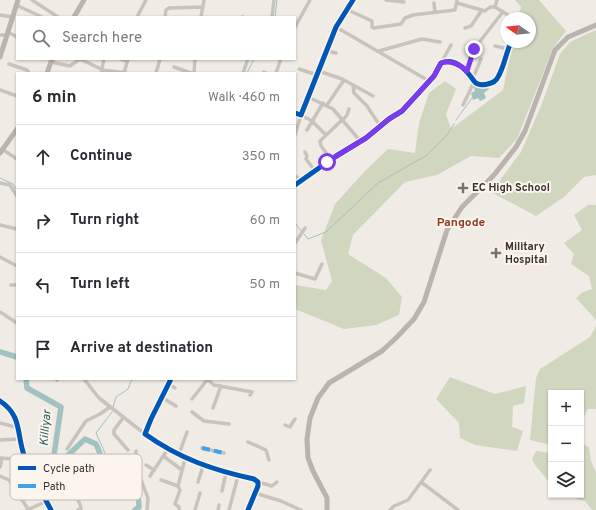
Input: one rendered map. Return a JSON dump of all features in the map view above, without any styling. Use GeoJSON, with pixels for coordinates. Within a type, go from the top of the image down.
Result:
{"type":"FeatureCollection","features":[{"type":"Feature","properties":{"kind":"main road"},"geometry":{"type":"LineString","coordinates":[[75,16],[84,0]]}},
{"type":"Feature","properties":{"kind":"main road"},"geometry":{"type":"LineString","coordinates":[[0,57],[17,2]]}},
{"type":"Feature","properties":{"kind":"main road"},"geometry":{"type":"LineString","coordinates":[[327,510],[327,498],[308,458],[307,439],[310,418],[318,398],[330,383],[382,350],[414,319],[424,302],[447,230],[462,207],[494,175],[516,147],[525,131],[555,50],[568,37],[596,25]]}},
{"type":"Feature","properties":{"kind":"main road"},"geometry":{"type":"LineString","coordinates":[[47,72],[52,60]]}},
{"type":"Feature","properties":{"kind":"main road"},"geometry":{"type":"LineString","coordinates":[[1,151],[16,130]]}},
{"type":"Feature","properties":{"kind":"main road"},"geometry":{"type":"LineString","coordinates":[[0,401],[9,407],[13,413],[19,428],[19,440],[23,454]]}},
{"type":"Feature","properties":{"kind":"main road"},"geometry":{"type":"LineString","coordinates":[[47,501],[51,510]]}},
{"type":"Feature","properties":{"kind":"street"},"geometry":{"type":"LineString","coordinates":[[32,0],[56,16]]}},
{"type":"Feature","properties":{"kind":"street"},"geometry":{"type":"LineString","coordinates":[[138,16],[146,0]]}},
{"type":"Feature","properties":{"kind":"street"},"geometry":{"type":"LineString","coordinates":[[201,16],[204,0]]}},
{"type":"Feature","properties":{"kind":"street"},"geometry":{"type":"LineString","coordinates":[[272,16],[274,0]]}},
{"type":"Feature","properties":{"kind":"street"},"geometry":{"type":"LineString","coordinates":[[296,25],[310,0]]}},
{"type":"Feature","properties":{"kind":"street"},"geometry":{"type":"LineString","coordinates":[[296,132],[301,115],[336,27],[353,0]]}},
{"type":"Feature","properties":{"kind":"street"},"geometry":{"type":"LineString","coordinates":[[386,0],[404,2]]}},
{"type":"Feature","properties":{"kind":"street"},"geometry":{"type":"LineString","coordinates":[[494,7],[497,0]]}},
{"type":"Feature","properties":{"kind":"street"},"geometry":{"type":"LineString","coordinates":[[348,10],[372,21],[372,28],[374,28],[401,24],[408,16],[455,10],[457,1],[482,10],[494,7]]}},
{"type":"Feature","properties":{"kind":"street"},"geometry":{"type":"LineString","coordinates":[[17,2],[40,16]]}},
{"type":"Feature","properties":{"kind":"street"},"geometry":{"type":"LineString","coordinates":[[434,3],[435,12]]}},
{"type":"Feature","properties":{"kind":"street"},"geometry":{"type":"LineString","coordinates":[[164,16],[166,10],[169,8],[203,7]]}},
{"type":"Feature","properties":{"kind":"street"},"geometry":{"type":"LineString","coordinates":[[494,7],[501,12]]}},
{"type":"Feature","properties":{"kind":"street"},"geometry":{"type":"LineString","coordinates":[[465,28],[471,26],[482,10]]}},
{"type":"Feature","properties":{"kind":"street"},"geometry":{"type":"LineString","coordinates":[[31,16],[33,12]]}},
{"type":"Feature","properties":{"kind":"street"},"geometry":{"type":"LineString","coordinates":[[0,15],[13,17]]}},
{"type":"Feature","properties":{"kind":"street"},"geometry":{"type":"LineString","coordinates":[[467,71],[474,49],[500,16]]}},
{"type":"Feature","properties":{"kind":"street"},"geometry":{"type":"LineString","coordinates":[[336,27],[429,81]]}},
{"type":"Feature","properties":{"kind":"street"},"geometry":{"type":"LineString","coordinates":[[0,35],[7,34],[16,37]]}},
{"type":"Feature","properties":{"kind":"street"},"geometry":{"type":"LineString","coordinates":[[379,51],[422,39],[440,42]]}},
{"type":"Feature","properties":{"kind":"street"},"geometry":{"type":"LineString","coordinates":[[296,184],[331,159],[361,142],[380,126],[402,111],[429,81],[451,45]]}},
{"type":"Feature","properties":{"kind":"street"},"geometry":{"type":"LineString","coordinates":[[495,46],[504,48],[507,51]]}},
{"type":"Feature","properties":{"kind":"street"},"geometry":{"type":"LineString","coordinates":[[441,63],[452,62],[463,67],[474,80],[487,85],[498,79],[508,48]]}},
{"type":"Feature","properties":{"kind":"street"},"geometry":{"type":"LineString","coordinates":[[327,51],[336,53]]}},
{"type":"Feature","properties":{"kind":"street"},"geometry":{"type":"LineString","coordinates":[[464,105],[481,59]]}},
{"type":"Feature","properties":{"kind":"street"},"geometry":{"type":"LineString","coordinates":[[52,60],[70,66],[79,60]]}},
{"type":"Feature","properties":{"kind":"street"},"geometry":{"type":"LineString","coordinates":[[82,60],[102,71],[114,72]]}},
{"type":"Feature","properties":{"kind":"street"},"geometry":{"type":"LineString","coordinates":[[102,71],[104,60]]}},
{"type":"Feature","properties":{"kind":"street"},"geometry":{"type":"LineString","coordinates":[[125,72],[127,60]]}},
{"type":"Feature","properties":{"kind":"street"},"geometry":{"type":"LineString","coordinates":[[156,72],[160,60]]}},
{"type":"Feature","properties":{"kind":"street"},"geometry":{"type":"LineString","coordinates":[[192,72],[195,60]]}},
{"type":"Feature","properties":{"kind":"street"},"geometry":{"type":"LineString","coordinates":[[242,72],[248,60]]}},
{"type":"Feature","properties":{"kind":"street"},"geometry":{"type":"LineString","coordinates":[[276,72],[281,60]]}},
{"type":"Feature","properties":{"kind":"street"},"geometry":{"type":"LineString","coordinates":[[9,64],[27,70],[28,72]]}},
{"type":"Feature","properties":{"kind":"street"},"geometry":{"type":"LineString","coordinates":[[174,66],[189,72]]}},
{"type":"Feature","properties":{"kind":"street"},"geometry":{"type":"LineString","coordinates":[[299,69],[342,79]]}},
{"type":"Feature","properties":{"kind":"street"},"geometry":{"type":"LineString","coordinates":[[327,105],[344,80],[373,96]]}},
{"type":"Feature","properties":{"kind":"street"},"geometry":{"type":"LineString","coordinates":[[353,85],[354,93],[367,106],[380,126]]}},
{"type":"Feature","properties":{"kind":"street"},"geometry":{"type":"LineString","coordinates":[[0,90],[16,96]]}},
{"type":"Feature","properties":{"kind":"street"},"geometry":{"type":"LineString","coordinates":[[308,97],[327,105],[361,142]]}},
{"type":"Feature","properties":{"kind":"street"},"geometry":{"type":"LineString","coordinates":[[307,130],[323,103]]}},
{"type":"Feature","properties":{"kind":"street"},"geometry":{"type":"LineString","coordinates":[[331,159],[320,145],[322,138],[347,115],[349,108]]}},
{"type":"Feature","properties":{"kind":"street"},"geometry":{"type":"LineString","coordinates":[[296,113],[312,122],[326,135]]}},
{"type":"Feature","properties":{"kind":"street"},"geometry":{"type":"LineString","coordinates":[[1,151],[16,158]]}},
{"type":"Feature","properties":{"kind":"street"},"geometry":{"type":"LineString","coordinates":[[305,152],[307,156],[306,160],[315,171]]}},
{"type":"Feature","properties":{"kind":"street"},"geometry":{"type":"LineString","coordinates":[[296,177],[302,181]]}},
{"type":"Feature","properties":{"kind":"street"},"geometry":{"type":"LineString","coordinates":[[0,183],[10,185],[16,194]]}},
{"type":"Feature","properties":{"kind":"street"},"geometry":{"type":"LineString","coordinates":[[0,225],[16,229]]}},
{"type":"Feature","properties":{"kind":"street"},"geometry":{"type":"LineString","coordinates":[[296,242],[306,228]]}},
{"type":"Feature","properties":{"kind":"street"},"geometry":{"type":"LineString","coordinates":[[0,257],[16,265]]}},
{"type":"Feature","properties":{"kind":"street"},"geometry":{"type":"LineString","coordinates":[[296,273],[316,279],[322,264]]}},
{"type":"Feature","properties":{"kind":"street"},"geometry":{"type":"LineString","coordinates":[[11,285],[16,285]]}},
{"type":"Feature","properties":{"kind":"street"},"geometry":{"type":"LineString","coordinates":[[0,312],[16,322]]}},
{"type":"Feature","properties":{"kind":"street"},"geometry":{"type":"LineString","coordinates":[[85,380],[100,398],[123,418],[168,449],[186,459],[203,466],[254,479],[258,482],[272,486],[277,482]]}},
{"type":"Feature","properties":{"kind":"street"},"geometry":{"type":"LineString","coordinates":[[145,434],[171,380]]}},
{"type":"Feature","properties":{"kind":"street"},"geometry":{"type":"LineString","coordinates":[[192,399],[206,380]]}},
{"type":"Feature","properties":{"kind":"street"},"geometry":{"type":"LineString","coordinates":[[208,380],[214,385],[252,392],[250,395]]}},
{"type":"Feature","properties":{"kind":"street"},"geometry":{"type":"LineString","coordinates":[[169,384],[175,388]]}},
{"type":"Feature","properties":{"kind":"street"},"geometry":{"type":"LineString","coordinates":[[213,408],[221,386]]}},
{"type":"Feature","properties":{"kind":"street"},"geometry":{"type":"LineString","coordinates":[[163,398],[176,406]]}},
{"type":"Feature","properties":{"kind":"street"},"geometry":{"type":"LineString","coordinates":[[67,449],[86,421],[110,407]]}},
{"type":"Feature","properties":{"kind":"street"},"geometry":{"type":"LineString","coordinates":[[192,412],[204,421],[228,424]]}},
{"type":"Feature","properties":{"kind":"street"},"geometry":{"type":"LineString","coordinates":[[123,418],[114,430],[114,434],[128,450]]}},
{"type":"Feature","properties":{"kind":"street"},"geometry":{"type":"LineString","coordinates":[[285,425],[290,427],[295,419]]}},
{"type":"Feature","properties":{"kind":"street"},"geometry":{"type":"LineString","coordinates":[[0,423],[19,428]]}},
{"type":"Feature","properties":{"kind":"street"},"geometry":{"type":"LineString","coordinates":[[179,454],[187,432]]}},
{"type":"Feature","properties":{"kind":"street"},"geometry":{"type":"LineString","coordinates":[[0,440],[19,440]]}},
{"type":"Feature","properties":{"kind":"street"},"geometry":{"type":"LineString","coordinates":[[248,442],[266,450],[269,460]]}},
{"type":"Feature","properties":{"kind":"street"},"geometry":{"type":"LineString","coordinates":[[202,448],[224,453]]}},
{"type":"Feature","properties":{"kind":"street"},"geometry":{"type":"LineString","coordinates":[[150,476],[168,449]]}},
{"type":"Feature","properties":{"kind":"street"},"geometry":{"type":"LineString","coordinates":[[163,456],[182,470]]}},
{"type":"Feature","properties":{"kind":"street"},"geometry":{"type":"LineString","coordinates":[[0,467],[1,458]]}},
{"type":"Feature","properties":{"kind":"street"},"geometry":{"type":"LineString","coordinates":[[179,510],[179,507],[175,505],[180,490],[178,486],[186,459]]}},
{"type":"Feature","properties":{"kind":"street"},"geometry":{"type":"LineString","coordinates":[[146,465],[154,470]]}},
{"type":"Feature","properties":{"kind":"street"},"geometry":{"type":"LineString","coordinates":[[198,482],[203,466]]}},
{"type":"Feature","properties":{"kind":"street"},"geometry":{"type":"LineString","coordinates":[[390,510],[394,506],[408,500],[430,470]]}},
{"type":"Feature","properties":{"kind":"street"},"geometry":{"type":"LineString","coordinates":[[222,492],[226,473]]}},
{"type":"Feature","properties":{"kind":"street"},"geometry":{"type":"LineString","coordinates":[[0,476],[10,482]]}},
{"type":"Feature","properties":{"kind":"street"},"geometry":{"type":"LineString","coordinates":[[229,510],[238,476]]}},
{"type":"Feature","properties":{"kind":"street"},"geometry":{"type":"LineString","coordinates":[[161,480],[178,486]]}},
{"type":"Feature","properties":{"kind":"street"},"geometry":{"type":"LineString","coordinates":[[142,482],[148,498],[147,510]]}},
{"type":"Feature","properties":{"kind":"street"},"geometry":{"type":"LineString","coordinates":[[248,510],[258,482]]}},
{"type":"Feature","properties":{"kind":"street"},"geometry":{"type":"LineString","coordinates":[[421,482],[458,510]]}},
{"type":"Feature","properties":{"kind":"street"},"geometry":{"type":"LineString","coordinates":[[195,510],[200,493]]}},
{"type":"Feature","properties":{"kind":"street"},"geometry":{"type":"LineString","coordinates":[[255,493],[281,501],[301,510]]}},
{"type":"Feature","properties":{"kind":"street"},"geometry":{"type":"LineString","coordinates":[[22,500],[28,510],[47,501]]}},
{"type":"Feature","properties":{"kind":"street"},"geometry":{"type":"LineString","coordinates":[[77,500],[80,504],[80,508],[78,510]]}},
{"type":"Feature","properties":{"kind":"street"},"geometry":{"type":"LineString","coordinates":[[218,510],[219,505]]}},
{"type":"Feature","properties":{"kind":"green space"},"geometry":{"type":"Polygon","coordinates":[[[515,0],[539,0],[566,31],[553,48],[517,139],[499,158],[471,156],[437,175],[405,182],[353,235],[348,254],[386,278],[402,297],[399,315],[376,325],[344,329],[296,309],[296,285],[326,290],[332,281],[321,240],[335,204],[366,170],[388,149],[415,153],[419,123],[429,93],[445,81],[456,89],[446,114],[451,129],[503,90],[512,48],[536,48],[536,12],[520,12],[521,7],[515,0]]]}},
{"type":"Feature","properties":{"kind":"green space"},"geometry":{"type":"Polygon","coordinates":[[[596,30],[596,175],[584,177],[564,197],[536,216],[491,192],[521,152],[541,106],[560,54],[570,42],[596,30]]]}},
{"type":"Feature","properties":{"kind":"green space"},"geometry":{"type":"Polygon","coordinates":[[[588,205],[596,205],[596,320],[576,298],[583,292],[592,289],[589,276],[571,264],[574,254],[564,243],[582,230],[574,215],[588,205]]]}},
{"type":"Feature","properties":{"kind":"green space"},"geometry":{"type":"Polygon","coordinates":[[[596,326],[596,409],[588,409],[584,416],[584,390],[548,390],[548,444],[530,440],[536,378],[540,369],[590,337],[596,326]]]}},
{"type":"Feature","properties":{"kind":"green space"},"geometry":{"type":"Polygon","coordinates":[[[450,377],[495,394],[526,386],[524,403],[513,406],[512,427],[523,431],[517,451],[475,445],[460,438],[459,423],[436,399],[450,377]]]}},
{"type":"Feature","properties":{"kind":"green space"},"geometry":{"type":"Polygon","coordinates":[[[584,444],[589,447],[591,461],[596,472],[596,510],[592,510],[585,501],[574,498],[584,498],[584,444]]]}},
{"type":"Feature","properties":{"kind":"green space"},"geometry":{"type":"Polygon","coordinates":[[[536,451],[548,453],[548,481],[537,467],[532,459],[536,451]]]}},
{"type":"Feature","properties":{"kind":"water"},"geometry":{"type":"Polygon","coordinates":[[[481,84],[483,87],[486,85],[489,89],[484,93],[486,98],[480,101],[478,98],[473,100],[471,93],[475,91],[473,86],[481,84]]]}},
{"type":"Feature","properties":{"kind":"waterway"},"geometry":{"type":"LineString","coordinates":[[275,16],[277,0]]}},
{"type":"Feature","properties":{"kind":"waterway"},"geometry":{"type":"LineString","coordinates":[[248,72],[254,60]]}},
{"type":"Feature","properties":{"kind":"waterway"},"geometry":{"type":"LineString","coordinates":[[456,120],[472,98]]}},
{"type":"Feature","properties":{"kind":"waterway"},"geometry":{"type":"LineString","coordinates":[[304,234],[308,239],[326,232],[378,183],[427,155],[447,135],[454,124]]}},
{"type":"Feature","properties":{"kind":"waterway"},"geometry":{"type":"LineString","coordinates":[[0,178],[13,184],[16,188]]}},
{"type":"Feature","properties":{"kind":"waterway"},"geometry":{"type":"LineString","coordinates":[[296,224],[301,231]]}},
{"type":"Feature","properties":{"kind":"waterway","name":"Killiyar"},"geometry":{"type":"LineString","coordinates":[[0,352],[16,357]]}},
{"type":"Feature","properties":{"kind":"waterway","name":"Killiyar"},"geometry":{"type":"LineString","coordinates":[[26,380],[27,388],[61,407],[54,454]]}},
{"type":"Feature","properties":{"kind":"waterway"},"geometry":{"type":"LineString","coordinates":[[113,407],[116,397],[128,389],[132,380]]}},
{"type":"Feature","properties":{"kind":"waterway"},"geometry":{"type":"LineString","coordinates":[[105,454],[96,433],[112,412]]}},
{"type":"Feature","properties":{"kind":"waterway","name":"Killiyar"},"geometry":{"type":"LineString","coordinates":[[69,454],[85,439],[96,444],[100,454]]}},
{"type":"Feature","properties":{"kind":"waterway","name":"Killiyar"},"geometry":{"type":"LineString","coordinates":[[135,510],[139,507],[138,500]]}},
{"type":"Feature","properties":{"kind":"marked path"},"geometry":{"type":"LineString","coordinates":[[202,448],[224,453]]}},
{"type":"Feature","properties":{"kind":"cycle path"},"geometry":{"type":"LineString","coordinates":[[296,113],[301,115],[336,27],[353,0]]}},
{"type":"Feature","properties":{"kind":"cycle path"},"geometry":{"type":"LineString","coordinates":[[296,184],[336,156],[366,138],[389,119],[402,111],[434,76],[441,63],[456,63],[464,69],[476,83],[483,85],[494,82],[500,73],[509,48]]}},
{"type":"Feature","properties":{"kind":"cycle path"},"geometry":{"type":"LineString","coordinates":[[170,380],[145,434],[184,457],[225,472],[254,479],[258,482],[258,486],[248,510]]}},
{"type":"Feature","properties":{"kind":"cycle path"},"geometry":{"type":"LineString","coordinates":[[0,401],[7,407],[16,420],[24,454]]}},
{"type":"Feature","properties":{"kind":"cycle path"},"geometry":{"type":"LineString","coordinates":[[46,500],[51,510]]}},
{"type":"Feature","properties":{"kind":"place","name":"EC High School"},"geometry":{"type":"Point","coordinates":[463,188]}},
{"type":"Feature","properties":{"kind":"place","name":"Military Hospital"},"geometry":{"type":"Point","coordinates":[496,253]}},
{"type":"Feature","properties":{"kind":"district","name":"Pangode"},"geometry":{"type":"Point","coordinates":[461,223]}},
{"type":"Feature","properties":{"kind":"route"},"geometry":{"type":"LineString","coordinates":[[327,162],[361,142],[389,119],[402,111],[434,76],[441,63],[452,62],[463,67],[467,71],[474,49]]}}]}
